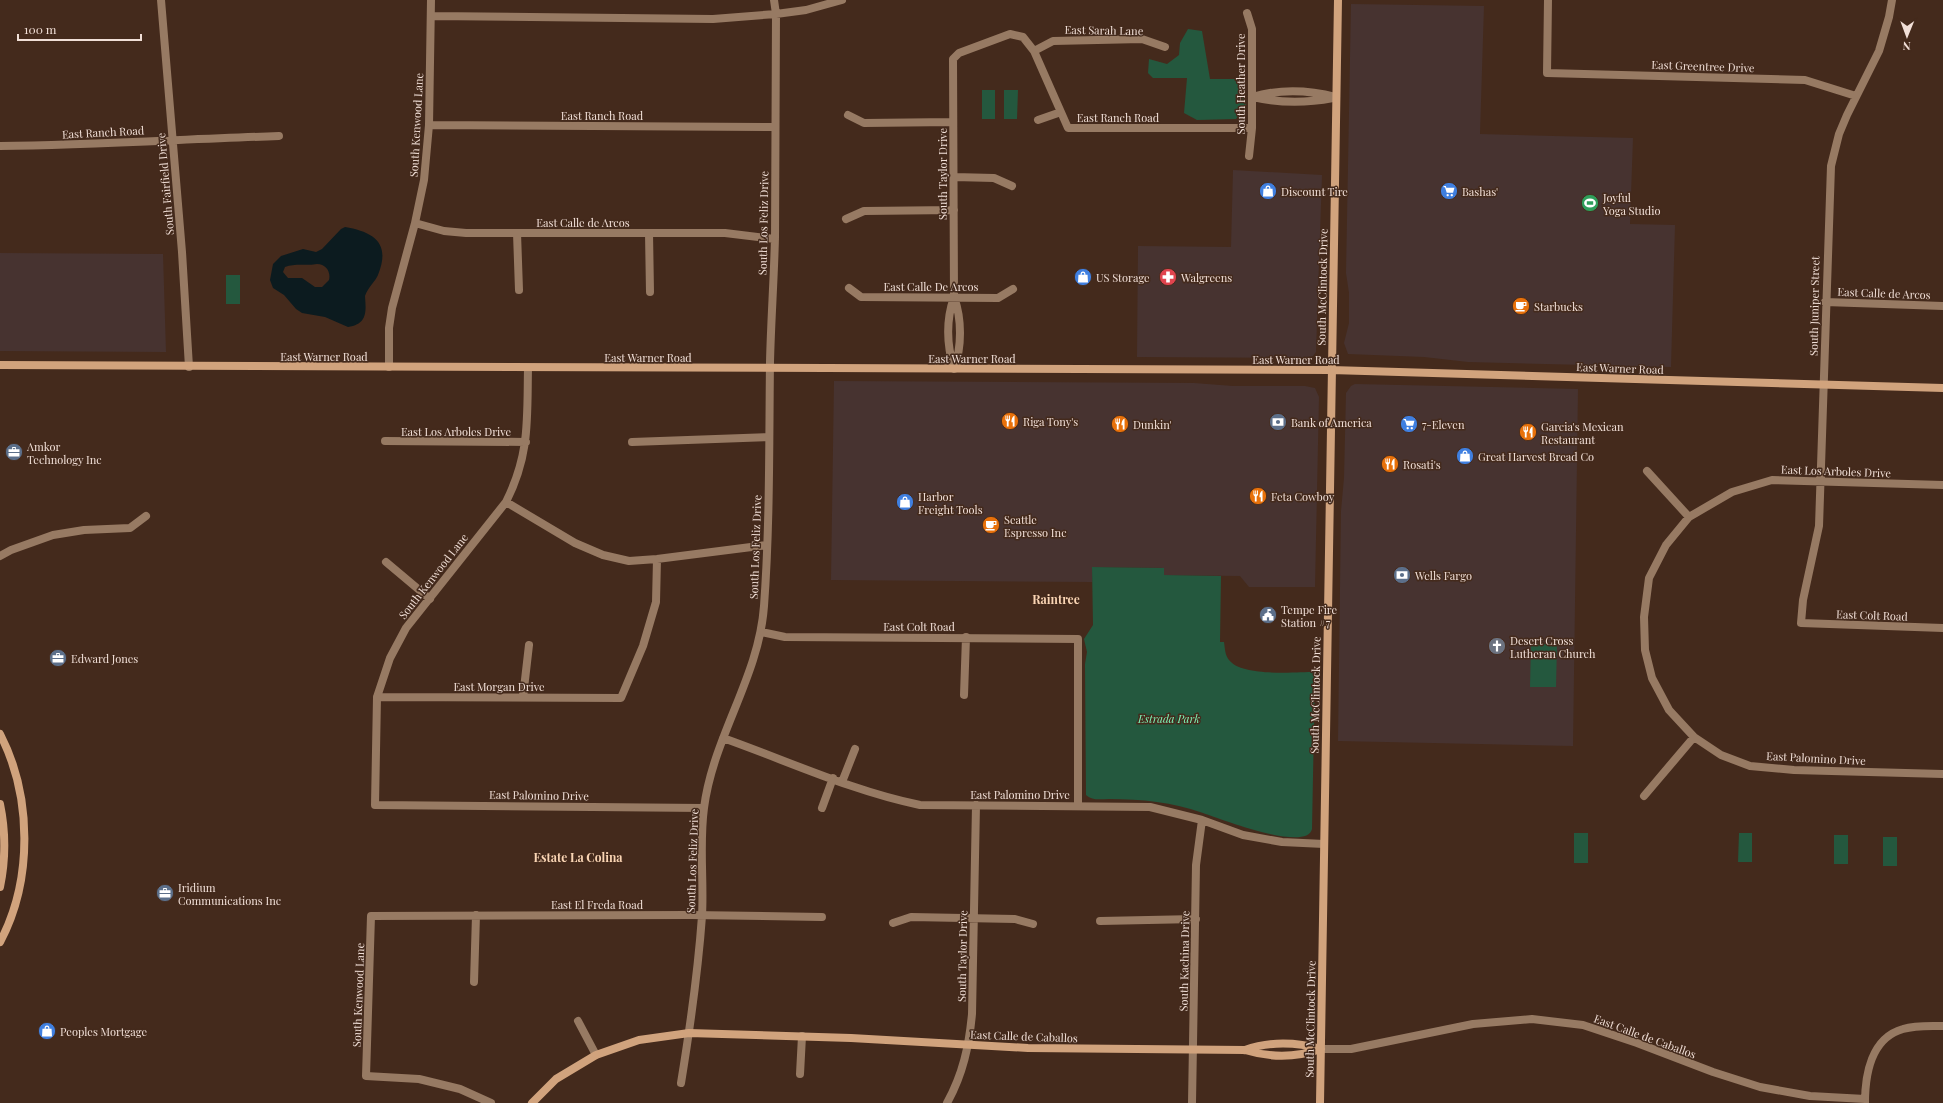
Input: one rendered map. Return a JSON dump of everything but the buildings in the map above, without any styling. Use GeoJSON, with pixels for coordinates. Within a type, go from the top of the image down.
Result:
{"type":"FeatureCollection","features":[{"type":"Feature","properties":{"kind":"main road","name":"South McClintock Drive"},"geometry":{"type":"LineString","coordinates":[[1320,1103],[1338,0]]}},
{"type":"Feature","properties":{"kind":"main road","name":"East Warner Road"},"geometry":{"type":"LineString","coordinates":[[0,365],[189,367],[1331,370],[1943,388]]}},
{"type":"Feature","properties":{"kind":"main road"},"geometry":{"type":"LineString","coordinates":[[0,734],[9,752],[16,772],[24,819],[24,840],[18,893],[8,927],[0,942]]}},
{"type":"Feature","properties":{"kind":"main road"},"geometry":{"type":"LineString","coordinates":[[0,804],[6,841],[4,868],[0,887]]}},
{"type":"Feature","properties":{"kind":"main road","name":"East Calle de Caballos"},"geometry":{"type":"LineString","coordinates":[[532,1103],[556,1079],[596,1056],[639,1040],[689,1033],[802,1036],[1067,1049],[1245,1050],[1263,1055],[1302,1056],[1321,1049]]}},
{"type":"Feature","properties":{"kind":"street","name":"South Fairfield Drive"},"geometry":{"type":"LineString","coordinates":[[161,0],[168,65],[172,140],[182,252],[189,367]]}},
{"type":"Feature","properties":{"kind":"street","name":"South Kenwood Lane"},"geometry":{"type":"LineString","coordinates":[[389,367],[389,328],[392,308],[416,223],[424,180],[429,125],[431,0]]}},
{"type":"Feature","properties":{"kind":"street","name":"South Los Feliz Drive"},"geometry":{"type":"LineString","coordinates":[[681,1083],[689,1033],[702,915],[704,808],[713,768],[748,674],[761,632],[764,608],[775,238],[776,14],[774,0]]}},
{"type":"Feature","properties":{"kind":"street"},"geometry":{"type":"LineString","coordinates":[[431,16],[713,19],[806,10],[842,0]]}},
{"type":"Feature","properties":{"kind":"street","name":"East Greentree Drive"},"geometry":{"type":"LineString","coordinates":[[1548,0],[1547,73],[1805,80],[1856,96]]}},
{"type":"Feature","properties":{"kind":"street","name":"South Juniper Street"},"geometry":{"type":"LineString","coordinates":[[1801,623],[1803,600],[1819,526],[1825,302],[1831,166],[1839,134],[1856,96],[1879,52],[1889,17],[1892,0]]}},
{"type":"Feature","properties":{"kind":"street","name":"South Heather Drive"},"geometry":{"type":"LineString","coordinates":[[1247,13],[1252,29],[1252,128],[1249,156]]}},
{"type":"Feature","properties":{"kind":"street","name":"South Taylor Drive"},"geometry":{"type":"LineString","coordinates":[[954,369],[950,352],[949,312],[954,297],[953,59],[959,53],[1010,34],[1023,37],[1034,51]]}},
{"type":"Feature","properties":{"kind":"street","name":"East Sarah Lane"},"geometry":{"type":"LineString","coordinates":[[1034,51],[1053,41],[1142,39],[1165,47]]}},
{"type":"Feature","properties":{"kind":"street","name":"East Ranch Road"},"geometry":{"type":"LineString","coordinates":[[1034,51],[1068,128],[1252,128]]}},
{"type":"Feature","properties":{"kind":"street"},"geometry":{"type":"LineString","coordinates":[[1252,96],[1271,101],[1318,101],[1336,97]]}},
{"type":"Feature","properties":{"kind":"street"},"geometry":{"type":"LineString","coordinates":[[1038,120],[1061,112]]}},
{"type":"Feature","properties":{"kind":"street"},"geometry":{"type":"LineString","coordinates":[[848,115],[864,123],[953,122]]}},
{"type":"Feature","properties":{"kind":"street","name":"East Ranch Road"},"geometry":{"type":"LineString","coordinates":[[429,125],[776,126]]}},
{"type":"Feature","properties":{"kind":"street","name":"East Ranch Road"},"geometry":{"type":"LineString","coordinates":[[0,146],[91,145],[279,136]]}},
{"type":"Feature","properties":{"kind":"street"},"geometry":{"type":"LineString","coordinates":[[954,177],[994,178],[1012,186]]}},
{"type":"Feature","properties":{"kind":"street"},"geometry":{"type":"LineString","coordinates":[[846,219],[864,211],[954,210]]}},
{"type":"Feature","properties":{"kind":"street","name":"East Calle de Arcos"},"geometry":{"type":"LineString","coordinates":[[416,223],[444,231],[517,233],[725,233],[775,238]]}},
{"type":"Feature","properties":{"kind":"street"},"geometry":{"type":"LineString","coordinates":[[517,233],[519,290]]}},
{"type":"Feature","properties":{"kind":"street"},"geometry":{"type":"LineString","coordinates":[[649,233],[650,292]]}},
{"type":"Feature","properties":{"kind":"street","name":"East Calle De Arcos"},"geometry":{"type":"LineString","coordinates":[[849,288],[861,297],[998,298],[1013,289]]}},
{"type":"Feature","properties":{"kind":"street","name":"East Calle de Arcos"},"geometry":{"type":"LineString","coordinates":[[1825,302],[1943,306]]}},
{"type":"Feature","properties":{"kind":"street","name":"South Kenwood Lane"},"geometry":{"type":"LineString","coordinates":[[375,805],[377,696],[390,658],[406,628],[506,502],[517,477],[526,442],[528,368]]}},
{"type":"Feature","properties":{"kind":"street"},"geometry":{"type":"LineString","coordinates":[[632,442],[769,437]]}},
{"type":"Feature","properties":{"kind":"street","name":"East Los Arboles Drive"},"geometry":{"type":"LineString","coordinates":[[385,441],[526,442]]}},
{"type":"Feature","properties":{"kind":"street"},"geometry":{"type":"LineString","coordinates":[[1647,471],[1689,517]]}},
{"type":"Feature","properties":{"kind":"street","name":"East Los Arboles Drive"},"geometry":{"type":"LineString","coordinates":[[1689,517],[1732,492],[1772,480],[1943,485]]}},
{"type":"Feature","properties":{"kind":"street"},"geometry":{"type":"LineString","coordinates":[[506,502],[575,543],[604,555],[629,561],[657,559],[767,545]]}},
{"type":"Feature","properties":{"kind":"street"},"geometry":{"type":"LineString","coordinates":[[0,556],[53,535],[84,530],[130,528],[146,516]]}},
{"type":"Feature","properties":{"kind":"street","name":"East Palomino Drive"},"geometry":{"type":"LineString","coordinates":[[1689,517],[1666,545],[1649,578],[1644,617],[1645,650],[1652,678],[1669,710],[1694,738],[1722,754],[1750,766],[1794,770],[1943,774]]}},
{"type":"Feature","properties":{"kind":"street","name":"East Morgan Drive"},"geometry":{"type":"LineString","coordinates":[[377,696],[621,698],[643,646],[656,602],[657,559]]}},
{"type":"Feature","properties":{"kind":"street"},"geometry":{"type":"LineString","coordinates":[[386,562],[430,599]]}},
{"type":"Feature","properties":{"kind":"street","name":"East Colt Road"},"geometry":{"type":"LineString","coordinates":[[1801,623],[1943,628]]}},
{"type":"Feature","properties":{"kind":"street","name":"East Colt Road"},"geometry":{"type":"LineString","coordinates":[[761,632],[785,638],[966,637],[1078,639],[1078,805]]}},
{"type":"Feature","properties":{"kind":"street"},"geometry":{"type":"LineString","coordinates":[[964,695],[966,637]]}},
{"type":"Feature","properties":{"kind":"street"},"geometry":{"type":"LineString","coordinates":[[523,697],[530,645]]}},
{"type":"Feature","properties":{"kind":"street","name":"East Palomino Drive"},"geometry":{"type":"LineString","coordinates":[[723,738],[842,782],[894,799],[920,804],[1150,806],[1202,820],[1243,836],[1282,842],[1324,844]]}},
{"type":"Feature","properties":{"kind":"street"},"geometry":{"type":"LineString","coordinates":[[1644,796],[1694,738]]}},
{"type":"Feature","properties":{"kind":"street"},"geometry":{"type":"LineString","coordinates":[[842,782],[855,749]]}},
{"type":"Feature","properties":{"kind":"street"},"geometry":{"type":"LineString","coordinates":[[822,808],[833,778]]}},
{"type":"Feature","properties":{"kind":"street","name":"East Palomino Drive"},"geometry":{"type":"LineString","coordinates":[[375,805],[704,808]]}},
{"type":"Feature","properties":{"kind":"street","name":"South Taylor Drive"},"geometry":{"type":"LineString","coordinates":[[947,1103],[960,1076],[969,1045],[972,1014],[976,805]]}},
{"type":"Feature","properties":{"kind":"street","name":"South Kachina Drive"},"geometry":{"type":"LineString","coordinates":[[1192,1103],[1196,864],[1202,820]]}},
{"type":"Feature","properties":{"kind":"street"},"geometry":{"type":"LineString","coordinates":[[474,982],[476,915]]}},
{"type":"Feature","properties":{"kind":"street","name":"East El Freda Road"},"geometry":{"type":"LineString","coordinates":[[371,916],[702,915],[822,917]]}},
{"type":"Feature","properties":{"kind":"street","name":"South Kenwood Lane"},"geometry":{"type":"LineString","coordinates":[[371,916],[366,1076],[419,1079],[460,1089],[491,1103]]}},
{"type":"Feature","properties":{"kind":"street"},"geometry":{"type":"LineString","coordinates":[[893,923],[912,917],[1015,919],[1033,924]]}},
{"type":"Feature","properties":{"kind":"street"},"geometry":{"type":"LineString","coordinates":[[1100,921],[1196,919]]}},
{"type":"Feature","properties":{"kind":"street","name":"East Calle de Caballos"},"geometry":{"type":"LineString","coordinates":[[1321,1049],[1351,1049],[1473,1024],[1532,1019],[1584,1025],[1637,1042],[1713,1072],[1760,1086],[1810,1096],[1865,1101],[1866,1082],[1870,1063],[1875,1052],[1882,1043],[1902,1029],[1918,1026],[1943,1026]]}},
{"type":"Feature","properties":{"kind":"street"},"geometry":{"type":"LineString","coordinates":[[578,1021],[596,1056]]}},
{"type":"Feature","properties":{"kind":"street"},"geometry":{"type":"LineString","coordinates":[[800,1074],[802,1036]]}},
{"type":"Feature","properties":{"kind":"shaded area"},"geometry":{"type":"Polygon","coordinates":[[[1351,4],[1484,6],[1480,134],[1633,138],[1630,224],[1675,225],[1671,367],[1468,362],[1424,357],[1348,354],[1344,343],[1349,323],[1349,293],[1346,273],[1351,4]]]}},
{"type":"Feature","properties":{"kind":"shaded area"},"geometry":{"type":"Polygon","coordinates":[[[1233,170],[1322,175],[1316,352],[1313,356],[1306,358],[1137,357],[1138,246],[1231,247],[1233,170]]]}},
{"type":"Feature","properties":{"kind":"shaded area"},"geometry":{"type":"Polygon","coordinates":[[[345,227],[355,229],[372,236],[381,247],[382,255],[382,264],[378,275],[365,296],[366,307],[364,316],[359,323],[348,327],[325,317],[302,313],[296,309],[284,295],[273,288],[270,280],[273,264],[281,256],[303,249],[316,252],[322,249],[341,229],[345,227]],[[320,264],[289,266],[285,267],[283,272],[288,278],[302,278],[315,287],[322,287],[329,280],[329,274],[327,269],[320,264]]]}},
{"type":"Feature","properties":{"kind":"shaded area"},"geometry":{"type":"Polygon","coordinates":[[[0,253],[163,254],[166,352],[0,351],[0,253]]]}},
{"type":"Feature","properties":{"kind":"shaded area"},"geometry":{"type":"Polygon","coordinates":[[[834,381],[1194,383],[1233,386],[1305,386],[1315,388],[1319,397],[1315,587],[1249,587],[1240,576],[1164,575],[1164,568],[1092,567],[1092,582],[831,580],[834,381]]]}},
{"type":"Feature","properties":{"kind":"shaded area"},"geometry":{"type":"Polygon","coordinates":[[[1355,384],[1578,389],[1573,746],[1338,741],[1341,511],[1344,478],[1346,393],[1351,386],[1355,384]]]}},
{"type":"Feature","properties":{"kind":"green space"},"geometry":{"type":"Polygon","coordinates":[[[1188,29],[1202,31],[1210,79],[1245,79],[1246,106],[1236,119],[1197,120],[1184,113],[1187,78],[1153,78],[1148,73],[1149,59],[1167,64],[1179,55],[1180,43],[1188,29]]]}},
{"type":"Feature","properties":{"kind":"green space"},"geometry":{"type":"Polygon","coordinates":[[[982,90],[995,90],[995,119],[982,119],[982,90]]]}},
{"type":"Feature","properties":{"kind":"green space"},"geometry":{"type":"Polygon","coordinates":[[[1004,90],[1018,90],[1017,119],[1004,119],[1004,90]]]}},
{"type":"Feature","properties":{"kind":"green space"},"geometry":{"type":"Polygon","coordinates":[[[226,275],[240,275],[240,304],[226,304],[226,275]]]}},
{"type":"Feature","properties":{"kind":"green space","name":"Estrada Park"},"geometry":{"type":"Polygon","coordinates":[[[1092,567],[1164,568],[1164,575],[1221,576],[1220,642],[1224,642],[1226,654],[1229,660],[1245,669],[1256,671],[1282,673],[1315,672],[1312,829],[1306,835],[1295,837],[1279,836],[1261,832],[1180,806],[1157,802],[1097,799],[1086,795],[1085,664],[1087,652],[1084,639],[1093,625],[1092,567]]]}},
{"type":"Feature","properties":{"kind":"green space"},"geometry":{"type":"Polygon","coordinates":[[[1531,644],[1557,644],[1556,687],[1530,687],[1531,644]]]}},
{"type":"Feature","properties":{"kind":"green space"},"geometry":{"type":"Polygon","coordinates":[[[1574,833],[1588,833],[1588,863],[1574,863],[1574,833]]]}},
{"type":"Feature","properties":{"kind":"green space"},"geometry":{"type":"Polygon","coordinates":[[[1739,833],[1752,833],[1752,862],[1738,862],[1739,833]]]}},
{"type":"Feature","properties":{"kind":"green space"},"geometry":{"type":"Polygon","coordinates":[[[1834,835],[1848,835],[1848,864],[1834,864],[1834,835]]]}},
{"type":"Feature","properties":{"kind":"green space"},"geometry":{"type":"Polygon","coordinates":[[[1883,837],[1897,837],[1897,866],[1883,866],[1883,837]]]}},
{"type":"Feature","properties":{"kind":"place","name":"Discount Tire"},"geometry":{"type":"Point","coordinates":[1268,191]}},
{"type":"Feature","properties":{"kind":"place","name":"Bashas'"},"geometry":{"type":"Point","coordinates":[1449,191]}},
{"type":"Feature","properties":{"kind":"place","name":"Joyful Yoga Studio"},"geometry":{"type":"Point","coordinates":[1590,203]}},
{"type":"Feature","properties":{"kind":"place","name":"US Storage"},"geometry":{"type":"Point","coordinates":[1083,277]}},
{"type":"Feature","properties":{"kind":"place","name":"Walgreens"},"geometry":{"type":"Point","coordinates":[1168,277]}},
{"type":"Feature","properties":{"kind":"place","name":"Starbucks"},"geometry":{"type":"Point","coordinates":[1521,306]}},
{"type":"Feature","properties":{"kind":"place","name":"Riga Tony's"},"geometry":{"type":"Point","coordinates":[1010,421]}},
{"type":"Feature","properties":{"kind":"place","name":"Bank of America"},"geometry":{"type":"Point","coordinates":[1278,422]}},
{"type":"Feature","properties":{"kind":"place","name":"Dunkin'"},"geometry":{"type":"Point","coordinates":[1120,424]}},
{"type":"Feature","properties":{"kind":"place","name":"7-Eleven"},"geometry":{"type":"Point","coordinates":[1409,424]}},
{"type":"Feature","properties":{"kind":"place","name":"Garcia's Mexican Restaurant"},"geometry":{"type":"Point","coordinates":[1528,432]}},
{"type":"Feature","properties":{"kind":"place","name":"Amkor Technology Inc"},"geometry":{"type":"Point","coordinates":[14,452]}},
{"type":"Feature","properties":{"kind":"place","name":"Great Harvest Bread Co"},"geometry":{"type":"Point","coordinates":[1465,456]}},
{"type":"Feature","properties":{"kind":"place","name":"Rosati's"},"geometry":{"type":"Point","coordinates":[1390,464]}},
{"type":"Feature","properties":{"kind":"place","name":"Feta Cowboy"},"geometry":{"type":"Point","coordinates":[1258,496]}},
{"type":"Feature","properties":{"kind":"place","name":"Harbor Freight Tools"},"geometry":{"type":"Point","coordinates":[905,502]}},
{"type":"Feature","properties":{"kind":"place","name":"Seattle Espresso Inc"},"geometry":{"type":"Point","coordinates":[991,525]}},
{"type":"Feature","properties":{"kind":"place","name":"Wells Fargo"},"geometry":{"type":"Point","coordinates":[1402,575]}},
{"type":"Feature","properties":{"kind":"place","name":"Tempe Fire Station #7"},"geometry":{"type":"Point","coordinates":[1268,615]}},
{"type":"Feature","properties":{"kind":"place","name":"Desert Cross Lutheran Church"},"geometry":{"type":"Point","coordinates":[1497,646]}},
{"type":"Feature","properties":{"kind":"place","name":"Edward Jones"},"geometry":{"type":"Point","coordinates":[58,658]}},
{"type":"Feature","properties":{"kind":"place","name":"Iridium Communications Inc"},"geometry":{"type":"Point","coordinates":[165,893]}},
{"type":"Feature","properties":{"kind":"place","name":"Peoples Mortgage"},"geometry":{"type":"Point","coordinates":[47,1031]}},
{"type":"Feature","properties":{"kind":"district","name":"Raintree"},"geometry":{"type":"Point","coordinates":[1056,599]}},
{"type":"Feature","properties":{"kind":"district","name":"Estate La Colina"},"geometry":{"type":"Point","coordinates":[578,857]}}]}
